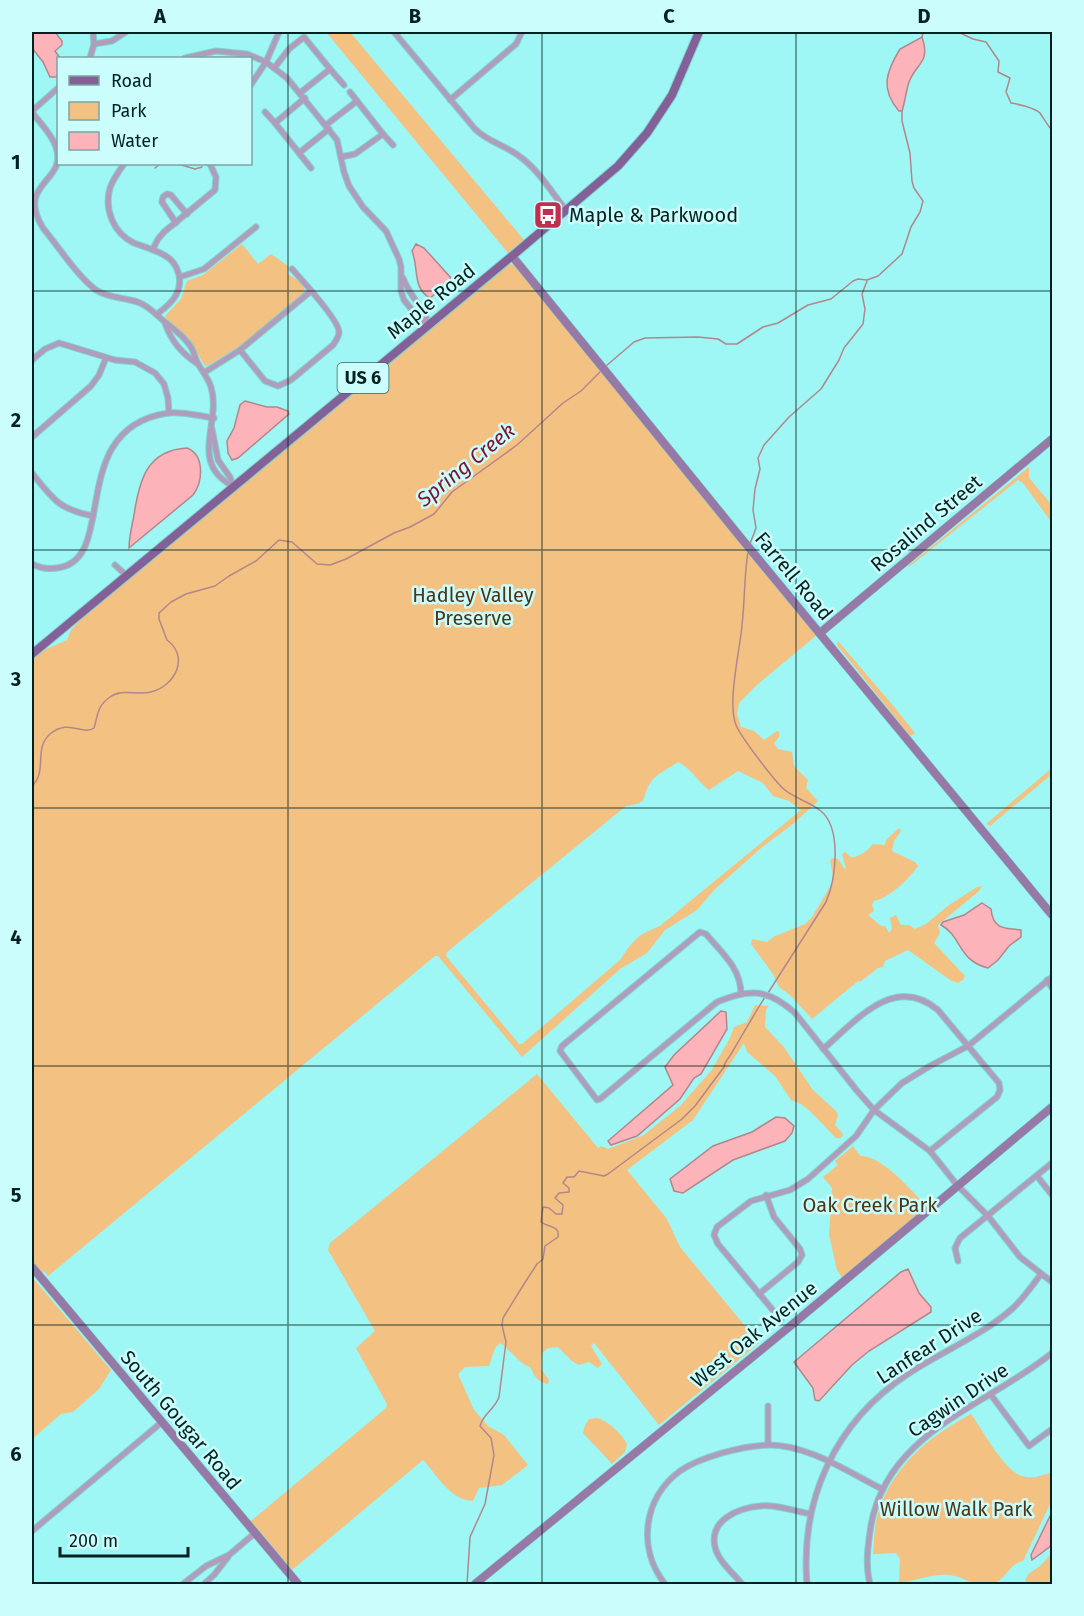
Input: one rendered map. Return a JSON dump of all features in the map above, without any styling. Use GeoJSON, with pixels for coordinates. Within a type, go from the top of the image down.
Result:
{"type":"FeatureCollection","features":[{"type":"Feature","properties":{"kind":"main road","name":"Maple Road"},"geometry":{"type":"LineString","coordinates":[[32,654],[618,166],[646,133],[672,95],[699,32]]}},
{"type":"Feature","properties":{"kind":"street"},"geometry":{"type":"LineString","coordinates":[[90,57],[94,44],[93,32]]}},
{"type":"Feature","properties":{"kind":"street"},"geometry":{"type":"LineString","coordinates":[[94,44],[112,42],[126,32]]}},
{"type":"Feature","properties":{"kind":"street"},"geometry":{"type":"LineString","coordinates":[[252,83],[266,62],[279,32]]}},
{"type":"Feature","properties":{"kind":"street"},"geometry":{"type":"LineString","coordinates":[[397,32],[450,100],[484,138],[512,151],[528,163],[566,210]]}},
{"type":"Feature","properties":{"kind":"street"},"geometry":{"type":"LineString","coordinates":[[450,100],[516,44],[522,32]]}},
{"type":"Feature","properties":{"kind":"street"},"geometry":{"type":"LineString","coordinates":[[274,67],[289,49],[304,37],[344,85]]}},
{"type":"Feature","properties":{"kind":"street"},"geometry":{"type":"LineString","coordinates":[[189,57],[216,51],[247,54],[266,62],[287,78],[337,140],[349,186],[363,207],[386,231],[411,296],[426,315],[429,324]]}},
{"type":"Feature","properties":{"kind":"street"},"geometry":{"type":"LineString","coordinates":[[274,123],[330,69]]}},
{"type":"Feature","properties":{"kind":"street"},"geometry":{"type":"LineString","coordinates":[[57,89],[32,111],[56,147],[57,158],[51,176],[37,191],[34,202],[34,210],[43,228],[95,289],[113,298],[140,303],[177,330],[191,347],[199,365]]}},
{"type":"Feature","properties":{"kind":"street"},"geometry":{"type":"LineString","coordinates":[[350,92],[393,145]]}},
{"type":"Feature","properties":{"kind":"street"},"geometry":{"type":"LineString","coordinates":[[299,153],[357,101]]}},
{"type":"Feature","properties":{"kind":"street"},"geometry":{"type":"LineString","coordinates":[[265,112],[311,168]]}},
{"type":"Feature","properties":{"kind":"street"},"geometry":{"type":"LineString","coordinates":[[341,157],[362,150],[383,134]]}},
{"type":"Feature","properties":{"kind":"street"},"geometry":{"type":"LineString","coordinates":[[123,165],[111,184],[108,198],[107,205],[112,222],[126,238],[153,249],[172,261],[180,278],[178,293],[157,314]]}},
{"type":"Feature","properties":{"kind":"street"},"geometry":{"type":"LineString","coordinates":[[153,249],[158,239],[215,190],[216,177],[210,165]]}},
{"type":"Feature","properties":{"kind":"street"},"geometry":{"type":"LineString","coordinates":[[176,223],[162,202],[163,197],[167,194],[171,195],[187,214]]}},
{"type":"Feature","properties":{"kind":"street"},"geometry":{"type":"LineString","coordinates":[[180,278],[204,269],[256,227]]}},
{"type":"Feature","properties":{"kind":"street","name":"Farrell Road"},"geometry":{"type":"LineString","coordinates":[[512,256],[1053,915]]}},
{"type":"Feature","properties":{"kind":"street"},"geometry":{"type":"LineString","coordinates":[[401,267],[401,291],[404,300],[420,320],[429,324]]}},
{"type":"Feature","properties":{"kind":"street"},"geometry":{"type":"LineString","coordinates":[[240,350],[265,381],[278,386],[291,380],[333,345],[339,333],[338,327],[292,269]]}},
{"type":"Feature","properties":{"kind":"street"},"geometry":{"type":"LineString","coordinates":[[205,372],[240,350],[310,291]]}},
{"type":"Feature","properties":{"kind":"street"},"geometry":{"type":"LineString","coordinates":[[164,322],[178,348],[205,372],[213,394],[214,418],[208,445],[210,460],[225,482],[233,486]]}},
{"type":"Feature","properties":{"kind":"street"},"geometry":{"type":"LineString","coordinates":[[32,360],[45,349],[59,344],[106,358],[135,362],[155,373],[164,384],[169,413]]}},
{"type":"Feature","properties":{"kind":"street"},"geometry":{"type":"LineString","coordinates":[[32,437],[92,387],[106,358]]}},
{"type":"Feature","properties":{"kind":"street"},"geometry":{"type":"LineString","coordinates":[[32,564],[48,569],[67,566],[79,557],[87,546],[102,468],[114,446],[136,425],[169,413],[214,418]]}},
{"type":"Feature","properties":{"kind":"street","name":"Rosalind Street"},"geometry":{"type":"LineString","coordinates":[[820,633],[1053,439]]}},
{"type":"Feature","properties":{"kind":"street"},"geometry":{"type":"LineString","coordinates":[[32,473],[52,498],[64,508],[93,516]]}},
{"type":"Feature","properties":{"kind":"street"},"geometry":{"type":"LineString","coordinates":[[115,565],[126,575]]}},
{"type":"Feature","properties":{"kind":"street"},"geometry":{"type":"LineString","coordinates":[[741,994],[739,978],[731,962],[706,934],[700,932],[562,1046],[560,1052],[597,1100],[717,1002],[755,992],[768,995],[783,1002],[795,1013],[874,1110],[930,1151],[957,1185],[988,1216],[1020,1257],[1053,1282]]}},
{"type":"Feature","properties":{"kind":"street"},"geometry":{"type":"LineString","coordinates":[[794,1323],[781,1320],[718,1244],[714,1235],[717,1227],[744,1205],[766,1195],[790,1190],[808,1179],[856,1136],[874,1110],[902,1083],[968,1046],[1050,978],[1053,972]]}},
{"type":"Feature","properties":{"kind":"street"},"geometry":{"type":"LineString","coordinates":[[1050,978],[1053,988]]}},
{"type":"Feature","properties":{"kind":"street"},"geometry":{"type":"LineString","coordinates":[[823,1048],[875,1006],[890,998],[906,995],[928,1001],[938,1010],[999,1083],[1000,1090],[997,1096],[930,1151]]}},
{"type":"Feature","properties":{"kind":"street","name":"West Oak Avenue"},"geometry":{"type":"LineString","coordinates":[[475,1584],[1053,1107]]}},
{"type":"Feature","properties":{"kind":"street"},"geometry":{"type":"LineString","coordinates":[[958,1261],[955,1248],[960,1238],[1053,1163]]}},
{"type":"Feature","properties":{"kind":"street"},"geometry":{"type":"LineString","coordinates":[[1037,1176],[1053,1195]]}},
{"type":"Feature","properties":{"kind":"street"},"geometry":{"type":"LineString","coordinates":[[759,1294],[798,1262],[801,1255],[800,1249],[774,1217],[766,1195]]}},
{"type":"Feature","properties":{"kind":"street","name":"South Gougar Road"},"geometry":{"type":"LineString","coordinates":[[32,1267],[298,1584]]}},
{"type":"Feature","properties":{"kind":"street","name":"Lanfear Drive"},"geometry":{"type":"LineString","coordinates":[[807,1584],[806,1542],[810,1514],[828,1463],[843,1437],[873,1402],[907,1374],[998,1320],[1013,1308],[1041,1274]]}},
{"type":"Feature","properties":{"kind":"street"},"geometry":{"type":"LineString","coordinates":[[781,1320],[781,1333]]}},
{"type":"Feature","properties":{"kind":"street","name":"Cagwin Drive"},"geometry":{"type":"LineString","coordinates":[[870,1584],[867,1555],[873,1512],[882,1489],[897,1465],[925,1436],[1037,1366],[1053,1353]]}},
{"type":"Feature","properties":{"kind":"street"},"geometry":{"type":"LineString","coordinates":[[991,1395],[1029,1446],[1053,1429]]}},
{"type":"Feature","properties":{"kind":"street"},"geometry":{"type":"LineString","coordinates":[[768,1406],[768,1445]]}},
{"type":"Feature","properties":{"kind":"street"},"geometry":{"type":"LineString","coordinates":[[32,1531],[162,1422]]}},
{"type":"Feature","properties":{"kind":"street"},"geometry":{"type":"LineString","coordinates":[[665,1584],[651,1560],[646,1538],[649,1516],[656,1498],[667,1482],[697,1462],[744,1448],[768,1445],[788,1448],[828,1463],[882,1489]]}},
{"type":"Feature","properties":{"kind":"street"},"geometry":{"type":"LineString","coordinates":[[742,1584],[720,1558],[715,1548],[715,1534],[720,1522],[732,1514],[760,1506],[810,1514]]}},
{"type":"Feature","properties":{"kind":"street"},"geometry":{"type":"LineString","coordinates":[[204,1584],[229,1555],[255,1533]]}},
{"type":"Feature","properties":{"kind":"street"},"geometry":{"type":"LineString","coordinates":[[183,1584],[206,1566],[229,1555]]}},
{"type":"Feature","properties":{"kind":"green space"},"geometry":{"type":"Polygon","coordinates":[[[326,32],[350,32],[524,240],[508,253],[326,32]]]}},
{"type":"Feature","properties":{"kind":"green space"},"geometry":{"type":"Polygon","coordinates":[[[242,244],[258,264],[271,254],[288,266],[288,274],[301,283],[305,292],[243,344],[205,366],[194,348],[165,316],[181,299],[187,281],[203,275],[242,244]]]}},
{"type":"Feature","properties":{"kind":"green space","name":"Hadley Valley Preserve"},"geometry":{"type":"Polygon","coordinates":[[[509,264],[515,265],[818,634],[758,684],[739,703],[737,714],[741,727],[754,731],[764,740],[777,731],[779,732],[779,737],[774,743],[778,749],[792,752],[794,766],[808,780],[806,788],[818,801],[714,890],[697,910],[665,930],[647,953],[620,969],[522,1057],[438,956],[435,956],[48,1276],[44,1271],[42,1273],[32,1261],[32,658],[67,640],[71,630],[82,618],[509,264]],[[678,762],[657,776],[651,782],[642,801],[626,806],[447,952],[446,956],[519,1044],[522,1044],[620,960],[636,939],[660,926],[801,810],[789,801],[773,796],[763,783],[738,771],[709,790],[678,762]]]}},
{"type":"Feature","properties":{"kind":"green space"},"geometry":{"type":"Polygon","coordinates":[[[1029,467],[1029,478],[1052,505],[1052,523],[1023,483],[1018,480],[909,567],[909,565],[1029,467]]]}},
{"type":"Feature","properties":{"kind":"green space"},"geometry":{"type":"Polygon","coordinates":[[[838,641],[915,733],[910,736],[837,645],[838,641]]]}},
{"type":"Feature","properties":{"kind":"green space"},"geometry":{"type":"Polygon","coordinates":[[[1052,768],[1052,774],[990,826],[986,824],[1052,768]]]}},
{"type":"Feature","properties":{"kind":"green space"},"geometry":{"type":"Polygon","coordinates":[[[899,828],[901,831],[894,841],[892,851],[915,862],[918,866],[898,887],[874,901],[872,905],[874,911],[868,915],[881,926],[885,926],[889,933],[892,929],[890,918],[896,915],[901,925],[909,925],[915,929],[926,924],[949,905],[977,887],[982,886],[938,925],[940,933],[934,943],[965,976],[958,983],[950,980],[908,950],[885,961],[883,967],[878,968],[860,982],[858,981],[812,1019],[790,995],[779,987],[773,974],[751,944],[752,939],[767,942],[775,936],[805,924],[812,917],[831,885],[833,876],[830,861],[832,858],[838,859],[845,869],[842,854],[845,852],[852,858],[859,856],[873,844],[885,845],[886,840],[899,828]]]}},
{"type":"Feature","properties":{"kind":"green space"},"geometry":{"type":"Polygon","coordinates":[[[755,1005],[769,1006],[766,1010],[765,1027],[783,1046],[813,1090],[836,1111],[838,1115],[835,1125],[843,1134],[841,1138],[836,1138],[811,1112],[791,1100],[775,1076],[747,1052],[744,1043],[693,1120],[627,1170],[667,1219],[680,1247],[759,1343],[659,1425],[594,1343],[591,1346],[602,1364],[598,1368],[589,1362],[579,1365],[558,1347],[548,1348],[542,1353],[541,1369],[549,1380],[548,1384],[539,1380],[530,1367],[522,1363],[500,1343],[495,1348],[489,1366],[465,1367],[458,1374],[474,1410],[488,1426],[504,1435],[528,1465],[502,1485],[479,1488],[473,1501],[465,1500],[451,1492],[423,1460],[292,1570],[251,1521],[386,1408],[387,1404],[356,1348],[375,1331],[328,1250],[330,1243],[537,1074],[598,1148],[601,1146],[608,1149],[644,1135],[680,1106],[711,1071],[734,1027],[747,1022],[755,1005]]]}},
{"type":"Feature","properties":{"kind":"green space","name":"Oak Creek Park"},"geometry":{"type":"Polygon","coordinates":[[[853,1146],[860,1156],[878,1161],[887,1168],[906,1184],[928,1208],[843,1279],[837,1270],[829,1235],[832,1188],[823,1177],[838,1165],[835,1161],[853,1146]]]}},
{"type":"Feature","properties":{"kind":"green space"},"geometry":{"type":"Polygon","coordinates":[[[32,1277],[111,1370],[99,1389],[73,1412],[61,1414],[32,1439],[32,1277]]]}},
{"type":"Feature","properties":{"kind":"green space","name":"Willow Walk Park"},"geometry":{"type":"Polygon","coordinates":[[[971,1414],[994,1449],[1015,1473],[1036,1477],[1050,1473],[1052,1500],[1023,1561],[1013,1566],[995,1583],[984,1585],[944,1575],[899,1583],[900,1559],[896,1553],[873,1554],[876,1522],[881,1504],[899,1471],[911,1458],[939,1433],[971,1414]]]}},
{"type":"Feature","properties":{"kind":"green space"},"geometry":{"type":"Polygon","coordinates":[[[598,1418],[614,1428],[627,1444],[625,1452],[612,1464],[583,1433],[589,1419],[598,1418]]]}},
{"type":"Feature","properties":{"kind":"green space"},"geometry":{"type":"Polygon","coordinates":[[[1052,1553],[1052,1575],[1047,1584],[1025,1584],[1028,1575],[1052,1553]]]}},
{"type":"Feature","properties":{"kind":"water"},"geometry":{"type":"Polygon","coordinates":[[[32,32],[55,32],[62,41],[62,45],[55,51],[59,57],[57,57],[57,77],[50,77],[43,62],[32,48],[32,32]]]}},
{"type":"Feature","properties":{"kind":"water"},"geometry":{"type":"Polygon","coordinates":[[[922,37],[924,58],[909,82],[902,111],[899,111],[887,88],[891,65],[900,49],[922,37]]]}},
{"type":"Feature","properties":{"kind":"water"},"geometry":{"type":"Polygon","coordinates":[[[416,244],[424,248],[451,278],[449,283],[430,298],[424,294],[418,283],[412,251],[416,244]]]}},
{"type":"Feature","properties":{"kind":"water"},"geometry":{"type":"Polygon","coordinates":[[[245,401],[267,407],[277,407],[288,411],[289,414],[238,458],[232,460],[228,453],[227,441],[234,428],[240,405],[245,401]]]}},
{"type":"Feature","properties":{"kind":"water"},"geometry":{"type":"Polygon","coordinates":[[[187,448],[197,456],[199,463],[200,476],[196,490],[193,495],[129,548],[139,491],[147,470],[162,455],[173,450],[187,448]]]}},
{"type":"Feature","properties":{"kind":"water"},"geometry":{"type":"Polygon","coordinates":[[[982,903],[991,909],[994,921],[1001,927],[1021,930],[1021,937],[988,968],[965,954],[953,935],[941,925],[943,922],[964,915],[982,903]]]}},
{"type":"Feature","properties":{"kind":"water"},"geometry":{"type":"Polygon","coordinates":[[[721,1011],[726,1012],[727,1029],[701,1074],[694,1078],[680,1099],[637,1136],[611,1145],[608,1141],[673,1085],[665,1067],[674,1055],[721,1011]]]}},
{"type":"Feature","properties":{"kind":"water"},"geometry":{"type":"Polygon","coordinates":[[[776,1117],[785,1118],[794,1126],[792,1133],[785,1141],[733,1160],[683,1193],[674,1191],[670,1179],[713,1146],[752,1132],[776,1117]]]}},
{"type":"Feature","properties":{"kind":"water"},"geometry":{"type":"Polygon","coordinates":[[[908,1269],[919,1293],[931,1307],[931,1312],[869,1351],[852,1365],[819,1401],[815,1400],[813,1388],[794,1362],[901,1272],[908,1269]]]}},
{"type":"Feature","properties":{"kind":"water"},"geometry":{"type":"Polygon","coordinates":[[[1052,1512],[1052,1545],[1032,1560],[1031,1555],[1052,1512]]]}},
{"type":"Feature","properties":{"kind":"waterway","name":"Spring Creek"},"geometry":{"type":"LineString","coordinates":[[922,37],[923,32]]}},
{"type":"Feature","properties":{"kind":"waterway"},"geometry":{"type":"LineString","coordinates":[[958,32],[986,42],[999,61],[998,72],[1010,78],[1006,92],[1011,103],[1038,111],[1052,130]]}},
{"type":"Feature","properties":{"kind":"waterway","name":"Spring Creek"},"geometry":{"type":"LineString","coordinates":[[606,366],[634,342],[645,338],[698,337],[718,339],[726,344],[737,344],[763,327],[778,323],[808,305],[831,299],[853,281],[878,276],[902,254],[923,201],[912,181],[910,153],[902,121],[902,111]]}},
{"type":"Feature","properties":{"kind":"waterway"},"geometry":{"type":"LineString","coordinates":[[155,168],[159,165]]}},
{"type":"Feature","properties":{"kind":"waterway"},"geometry":{"type":"LineString","coordinates":[[181,165],[195,169],[202,167]]}},
{"type":"Feature","properties":{"kind":"waterway"},"geometry":{"type":"LineString","coordinates":[[750,544],[756,528],[753,510],[760,469],[758,458],[764,445],[789,417],[821,389],[844,348],[863,324],[865,309],[862,294],[867,281]]}},
{"type":"Feature","properties":{"kind":"waterway","name":"Spring Creek"},"geometry":{"type":"LineString","coordinates":[[32,786],[39,774],[42,746],[50,734],[63,727],[85,730],[94,728],[100,707],[110,697],[120,693],[151,692],[160,689],[173,677],[177,670],[178,654],[167,640],[159,619],[159,613],[171,602],[186,594],[215,586],[256,561],[279,540],[292,542],[317,564],[330,565],[410,527],[434,514],[452,492],[517,445],[600,372]]}},
{"type":"Feature","properties":{"kind":"waterway"},"geometry":{"type":"LineString","coordinates":[[748,552],[742,625],[733,690],[736,725],[751,749],[780,785],[789,793],[817,808],[828,819],[832,830],[835,855],[830,892],[826,902],[768,993]]}},
{"type":"Feature","properties":{"kind":"waterway"},"geometry":{"type":"LineString","coordinates":[[467,1584],[470,1537],[485,1504],[494,1455],[491,1438],[480,1426],[499,1397],[506,1342],[502,1325],[503,1318],[537,1264],[543,1259],[545,1246],[558,1237],[556,1229],[541,1222],[543,1207],[549,1208],[556,1214],[562,1214],[563,1205],[555,1198],[559,1193],[569,1192],[569,1188],[563,1183],[567,1177],[574,1177],[579,1171],[604,1176],[608,1174],[682,1119],[695,1106],[724,1067],[765,997]]}},
{"type":"Feature","properties":{"kind":"waterway"},"geometry":{"type":"LineString","coordinates":[[1050,1584],[1052,1571]]}},
{"type":"Feature","properties":{"kind":"place","name":"Maple & Parkwood"},"geometry":{"type":"Point","coordinates":[548,215]}}]}
